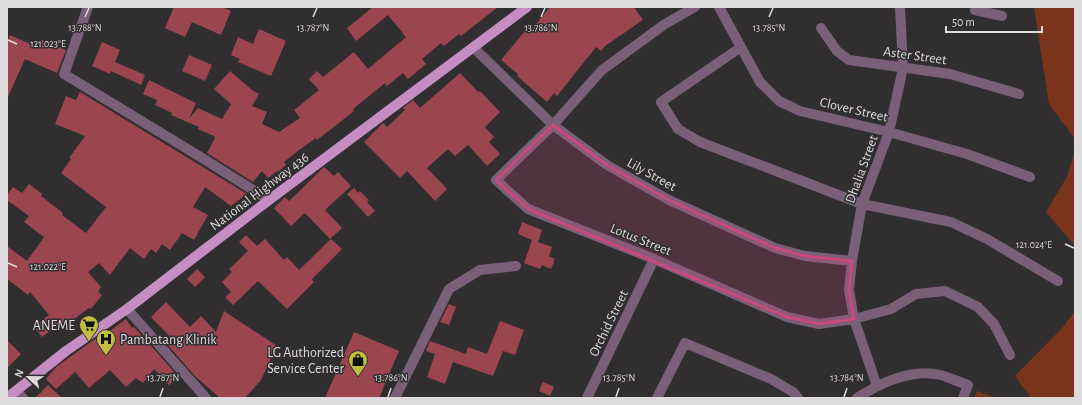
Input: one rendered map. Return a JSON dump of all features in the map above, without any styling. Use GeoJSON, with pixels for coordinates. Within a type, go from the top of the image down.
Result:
{"type":"FeatureCollection","features":[{"type":"Feature","properties":{"kind":"main road","name":"National Highway 436"},"geometry":{"type":"LineString","coordinates":[[7,398],[19,395],[66,351],[127,309],[527,7]]}},
{"type":"Feature","properties":{"kind":"street"},"geometry":{"type":"LineString","coordinates":[[88,7],[64,74],[270,200]]}},
{"type":"Feature","properties":{"kind":"street","name":"Lotus Street"},"geometry":{"type":"LineString","coordinates":[[695,7],[665,24],[602,70],[553,125],[496,180],[528,209],[654,259],[787,317],[819,324],[854,319],[891,309],[916,294],[945,291],[978,307],[994,324],[1010,355]]}},
{"type":"Feature","properties":{"kind":"street","name":"Clover Street"},"geometry":{"type":"LineString","coordinates":[[718,7],[760,82],[779,101],[800,111],[890,132],[968,154],[1030,177]]}},
{"type":"Feature","properties":{"kind":"street","name":"Dhalia Street"},"geometry":{"type":"LineString","coordinates":[[877,386],[854,319],[849,290],[852,261],[862,204],[890,132],[903,68],[900,7]]}},
{"type":"Feature","properties":{"kind":"street"},"geometry":{"type":"LineString","coordinates":[[975,7],[975,10],[1002,16]]}},
{"type":"Feature","properties":{"kind":"street","name":"Aster Street"},"geometry":{"type":"LineString","coordinates":[[821,28],[837,51],[849,60],[950,74],[1019,94]]}},
{"type":"Feature","properties":{"kind":"street","name":"Lily Street"},"geometry":{"type":"LineString","coordinates":[[474,48],[553,125],[607,165],[668,200],[775,248],[805,256],[852,261]]}},
{"type":"Feature","properties":{"kind":"street"},"geometry":{"type":"LineString","coordinates":[[741,48],[661,102],[678,129],[700,142],[862,204],[951,222],[987,239],[1058,281]]}},
{"type":"Feature","properties":{"kind":"street","name":"Orchid Street"},"geometry":{"type":"LineString","coordinates":[[587,398],[654,259]]}},
{"type":"Feature","properties":{"kind":"street"},"geometry":{"type":"LineString","coordinates":[[395,398],[449,289],[480,270],[516,266]]}},
{"type":"Feature","properties":{"kind":"street"},"geometry":{"type":"LineString","coordinates":[[127,309],[206,398]]}},
{"type":"Feature","properties":{"kind":"street"},"geometry":{"type":"LineString","coordinates":[[657,398],[685,343],[771,379],[793,392],[798,398]]}},
{"type":"Feature","properties":{"kind":"street"},"geometry":{"type":"LineString","coordinates":[[857,398],[877,386],[914,374],[940,375],[968,385],[963,398]]}},
{"type":"Feature","properties":{"kind":"highlighted area"},"geometry":{"type":"Polygon","coordinates":[[[553,125],[607,165],[669,200],[775,248],[805,256],[852,261],[849,290],[854,319],[819,324],[787,317],[528,209],[496,180],[553,125]]]}},
{"type":"Feature","properties":{"kind":"shaded area"},"geometry":{"type":"Polygon","coordinates":[[[1034,7],[1075,7],[1075,139],[1049,104],[1034,7]]]}},
{"type":"Feature","properties":{"kind":"shaded area"},"geometry":{"type":"Polygon","coordinates":[[[1075,150],[1075,246],[1046,212],[1067,177],[1075,150]]]}},
{"type":"Feature","properties":{"kind":"shaded area"},"geometry":{"type":"Polygon","coordinates":[[[1075,311],[1075,398],[1031,398],[1015,376],[1063,327],[1075,311]]]}},
{"type":"Feature","properties":{"kind":"shaded area"},"geometry":{"type":"Polygon","coordinates":[[[977,391],[996,398],[974,398],[977,391]]]}},
{"type":"Feature","properties":{"kind":"building"},"geometry":{"type":"Polygon","coordinates":[[[174,7],[222,7],[231,11],[221,35],[192,22],[185,37],[165,28],[174,7]]]}},
{"type":"Feature","properties":{"kind":"building"},"geometry":{"type":"Polygon","coordinates":[[[373,7],[498,7],[461,36],[459,34],[444,46],[441,43],[422,59],[426,64],[408,79],[403,73],[387,86],[385,83],[353,109],[354,111],[344,119],[317,140],[316,138],[284,162],[286,165],[278,172],[277,171],[268,178],[262,171],[253,182],[207,153],[215,138],[214,136],[198,129],[199,127],[171,115],[172,113],[155,105],[157,100],[143,94],[149,80],[196,103],[189,119],[198,108],[222,119],[231,104],[214,89],[230,71],[252,90],[259,94],[252,106],[267,112],[262,124],[279,132],[300,118],[294,110],[319,90],[309,79],[317,71],[323,77],[354,52],[368,69],[406,37],[388,15],[356,41],[347,28],[373,7]]]}},
{"type":"Feature","properties":{"kind":"building"},"geometry":{"type":"Polygon","coordinates":[[[550,7],[634,7],[643,20],[605,46],[601,51],[596,47],[557,96],[554,93],[547,102],[501,60],[529,26],[532,29],[550,7]]]}},
{"type":"Feature","properties":{"kind":"building"},"geometry":{"type":"Polygon","coordinates":[[[259,29],[286,41],[271,76],[238,62],[240,59],[231,55],[238,37],[253,44],[259,29]]]}},
{"type":"Feature","properties":{"kind":"building"},"geometry":{"type":"Polygon","coordinates":[[[10,35],[39,48],[42,40],[66,50],[57,73],[25,59],[7,99],[7,43],[10,35]]]}},
{"type":"Feature","properties":{"kind":"building"},"geometry":{"type":"Polygon","coordinates":[[[102,42],[120,50],[115,62],[145,75],[141,85],[111,71],[110,74],[92,66],[102,42]]]}},
{"type":"Feature","properties":{"kind":"building"},"geometry":{"type":"Polygon","coordinates":[[[189,55],[212,65],[205,81],[182,71],[189,55]]]}},
{"type":"Feature","properties":{"kind":"building"},"geometry":{"type":"Polygon","coordinates":[[[460,73],[500,112],[485,127],[494,137],[489,142],[500,154],[487,166],[468,145],[455,156],[448,149],[427,168],[447,189],[435,201],[407,171],[400,178],[364,142],[383,123],[387,127],[405,110],[403,108],[413,100],[420,108],[460,73]]]}},
{"type":"Feature","properties":{"kind":"building"},"geometry":{"type":"Polygon","coordinates":[[[80,92],[247,194],[231,206],[205,187],[193,207],[208,215],[194,240],[182,233],[170,250],[162,244],[156,253],[151,249],[144,259],[130,248],[110,275],[99,263],[88,272],[101,287],[98,292],[102,295],[91,309],[89,308],[62,328],[59,324],[42,337],[34,326],[49,315],[30,292],[28,295],[7,279],[7,246],[27,261],[44,237],[24,222],[29,216],[7,200],[7,195],[13,187],[22,193],[29,184],[42,194],[41,196],[63,213],[62,215],[86,233],[106,207],[61,173],[71,159],[69,158],[85,136],[55,124],[66,96],[76,100],[80,92]]]}},
{"type":"Feature","properties":{"kind":"building"},"geometry":{"type":"Polygon","coordinates":[[[324,167],[334,176],[338,172],[351,186],[325,210],[342,228],[330,239],[305,213],[291,226],[274,208],[285,197],[289,201],[324,167]]]}},
{"type":"Feature","properties":{"kind":"building"},"geometry":{"type":"Polygon","coordinates":[[[354,188],[358,193],[360,191],[369,200],[367,202],[375,211],[368,217],[347,194],[354,188]]]}},
{"type":"Feature","properties":{"kind":"building"},"geometry":{"type":"Polygon","coordinates":[[[522,222],[542,230],[538,242],[552,247],[549,256],[555,259],[551,269],[542,265],[540,269],[524,263],[532,240],[518,234],[522,222]]]}},
{"type":"Feature","properties":{"kind":"building"},"geometry":{"type":"Polygon","coordinates":[[[246,235],[257,246],[265,239],[284,260],[287,257],[299,270],[331,239],[342,249],[312,279],[314,282],[287,309],[258,281],[233,305],[225,297],[231,292],[222,282],[232,272],[229,269],[248,251],[239,242],[246,235]]]}},
{"type":"Feature","properties":{"kind":"building"},"geometry":{"type":"Polygon","coordinates":[[[197,269],[205,277],[195,287],[187,279],[197,269]]]}},
{"type":"Feature","properties":{"kind":"building"},"geometry":{"type":"Polygon","coordinates":[[[166,302],[190,327],[201,316],[216,332],[224,311],[277,346],[261,380],[245,398],[220,398],[195,376],[166,343],[171,338],[151,317],[166,302]]]}},
{"type":"Feature","properties":{"kind":"building"},"geometry":{"type":"Polygon","coordinates":[[[449,304],[456,307],[449,325],[440,322],[449,304]]]}},
{"type":"Feature","properties":{"kind":"building"},"geometry":{"type":"Polygon","coordinates":[[[126,319],[132,328],[134,327],[178,376],[169,385],[154,369],[143,383],[136,378],[126,387],[110,370],[89,388],[75,372],[56,389],[46,379],[56,367],[126,319]]]}},
{"type":"Feature","properties":{"kind":"building"},"geometry":{"type":"Polygon","coordinates":[[[500,321],[524,330],[515,355],[503,351],[493,376],[453,362],[445,384],[427,377],[435,354],[426,351],[430,341],[466,354],[468,347],[487,354],[500,321]]]}},
{"type":"Feature","properties":{"kind":"building"},"geometry":{"type":"Polygon","coordinates":[[[354,332],[399,351],[379,398],[325,398],[354,332]]]}},
{"type":"Feature","properties":{"kind":"building"},"geometry":{"type":"Polygon","coordinates":[[[7,340],[21,354],[7,368],[7,340]]]}},
{"type":"Feature","properties":{"kind":"building"},"geometry":{"type":"Polygon","coordinates":[[[543,382],[554,387],[550,396],[539,391],[543,382]]]}},
{"type":"Feature","properties":{"kind":"building"},"geometry":{"type":"Polygon","coordinates":[[[48,385],[62,398],[35,398],[48,385]]]}},
{"type":"Feature","properties":{"kind":"place","name":"ANEME"},"geometry":{"type":"Point","coordinates":[89,342]}},
{"type":"Feature","properties":{"kind":"place","name":"Pambatang Klinik"},"geometry":{"type":"Point","coordinates":[106,356]}},
{"type":"Feature","properties":{"kind":"place","name":"LG Authorized Service Center"},"geometry":{"type":"Point","coordinates":[358,377]}}]}
